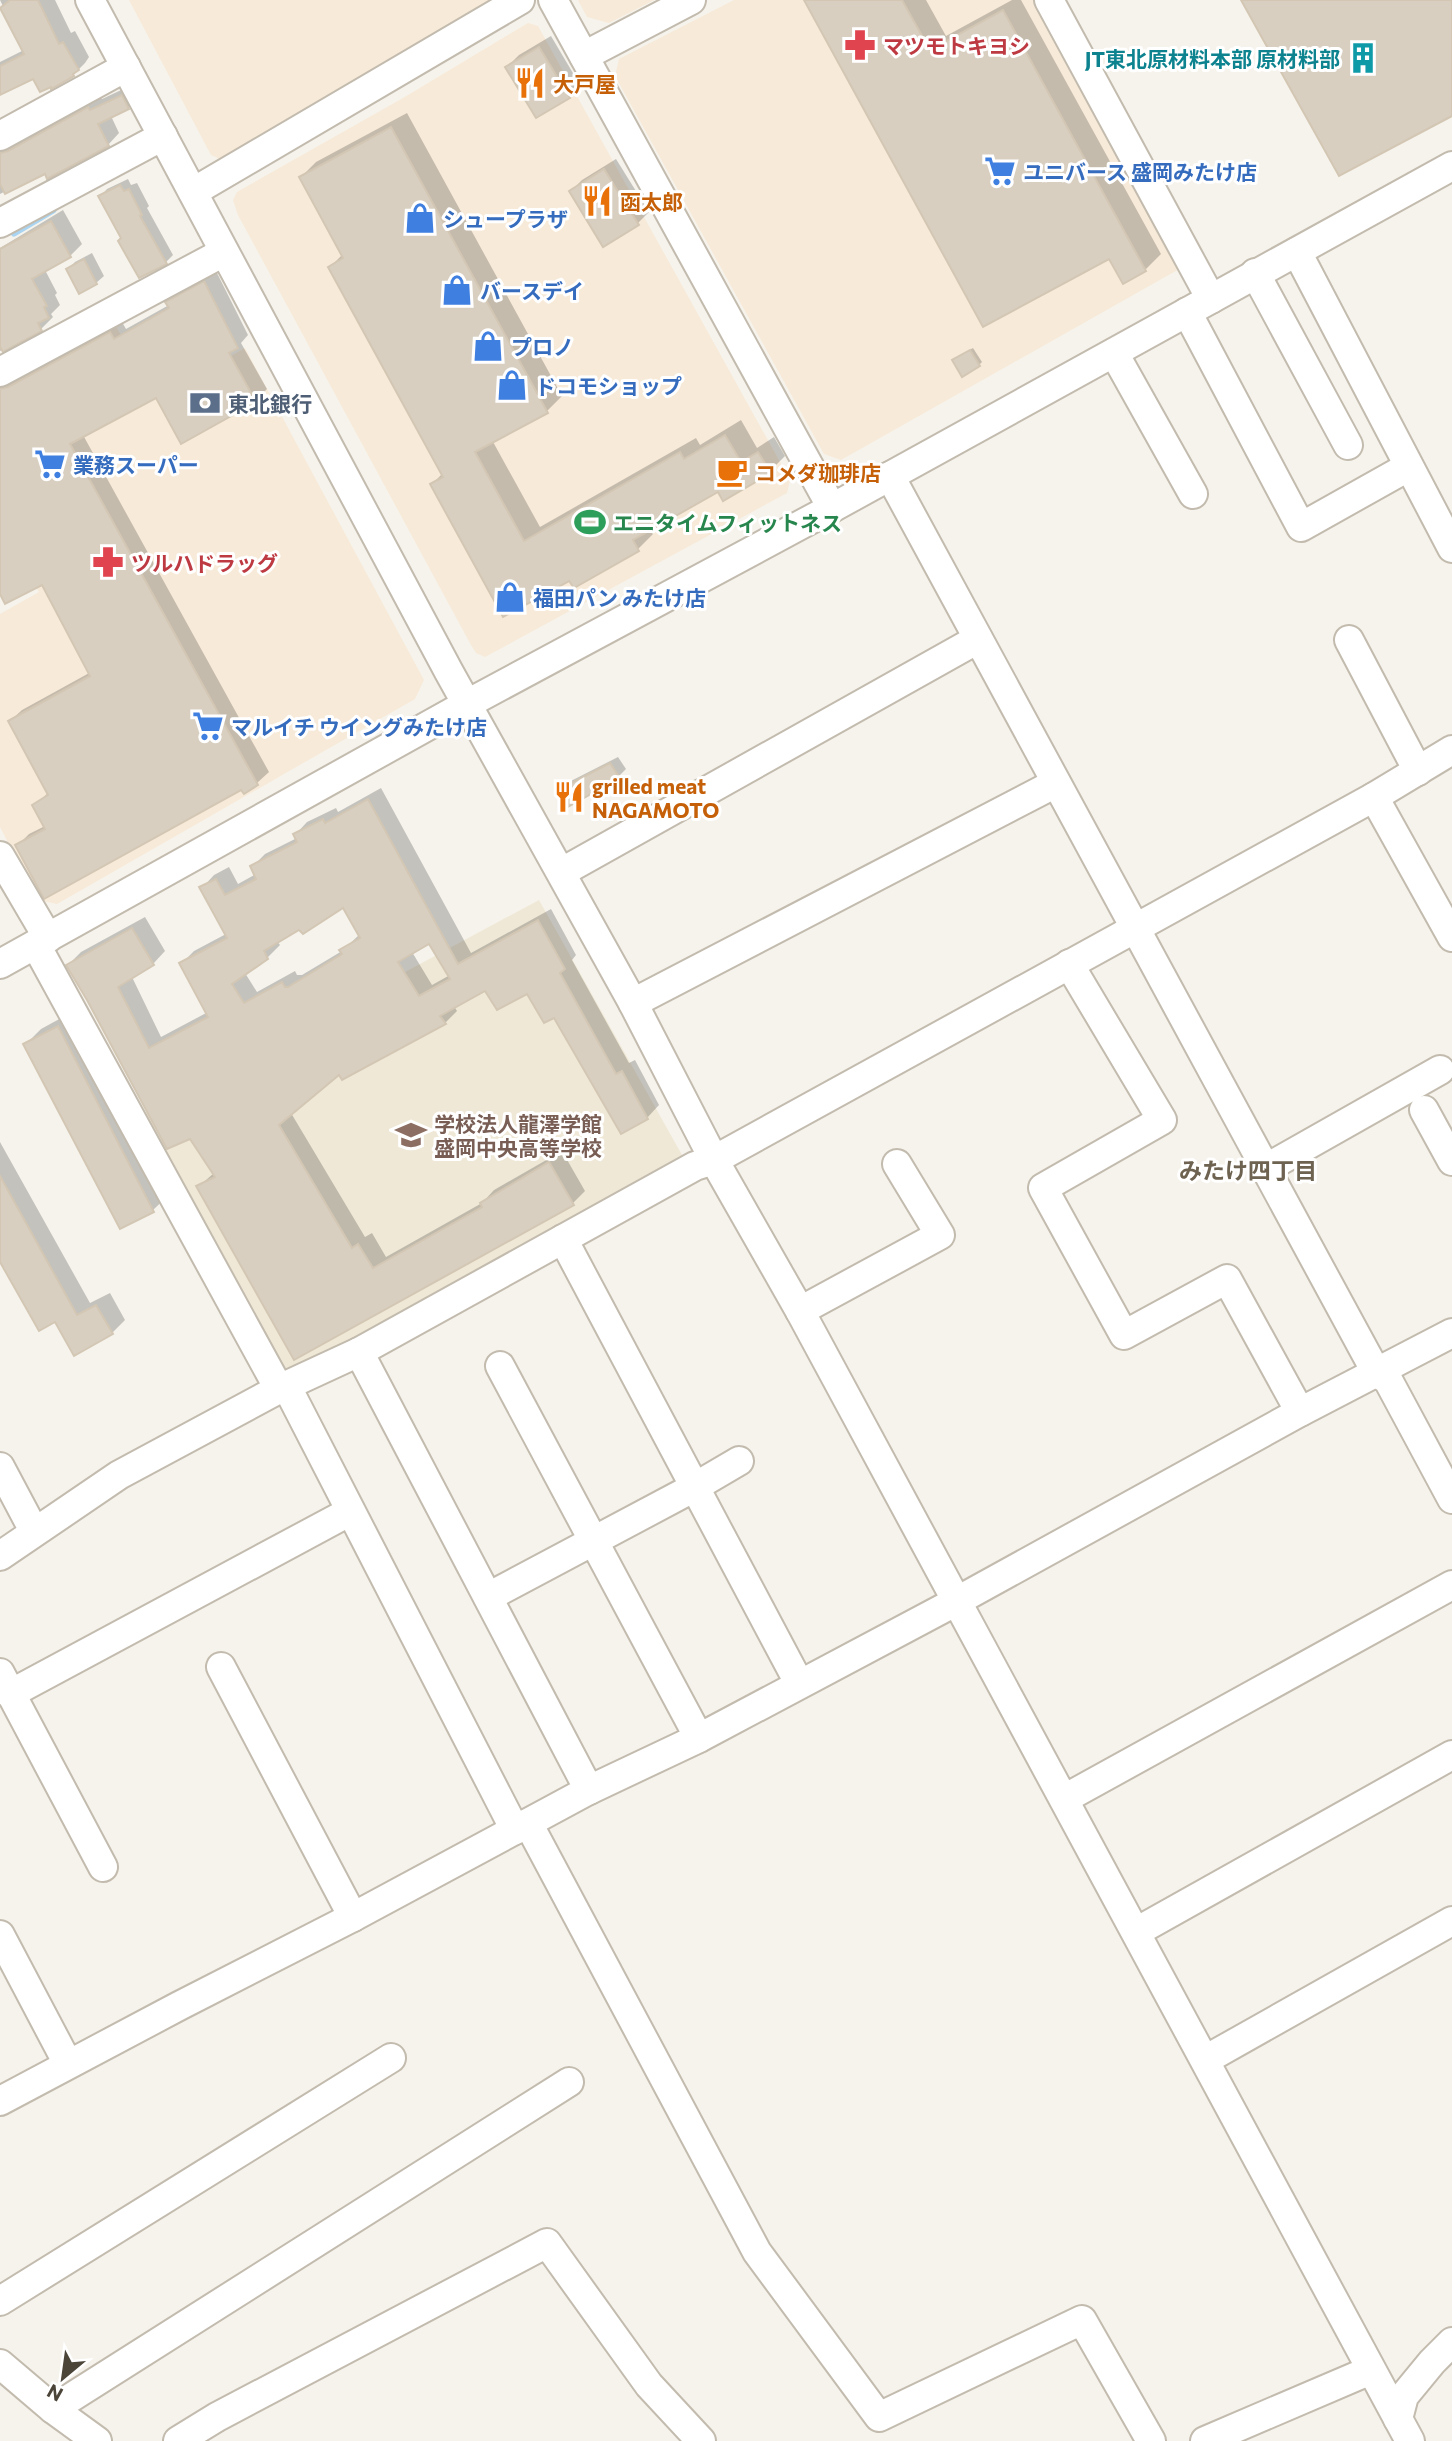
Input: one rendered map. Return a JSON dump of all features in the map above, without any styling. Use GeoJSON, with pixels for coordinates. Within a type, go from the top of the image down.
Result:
{"type":"FeatureCollection","features":[{"type":"Feature","properties":{"kind":"street"},"geometry":{"type":"LineString","coordinates":[[90,0],[467,704],[562,872],[714,1160],[800,1311],[1404,2430]]}},
{"type":"Feature","properties":{"kind":"street"},"geometry":{"type":"LineString","coordinates":[[193,192],[520,0]]}},
{"type":"Feature","properties":{"kind":"street"},"geometry":{"type":"LineString","coordinates":[[553,0],[832,508]]}},
{"type":"Feature","properties":{"kind":"street"},"geometry":{"type":"LineString","coordinates":[[584,56],[691,0]]}},
{"type":"Feature","properties":{"kind":"street"},"geometry":{"type":"LineString","coordinates":[[1049,0],[1199,306],[1301,527],[1408,467]]}},
{"type":"Feature","properties":{"kind":"street"},"geometry":{"type":"LineString","coordinates":[[0,136],[126,67]]}},
{"type":"Feature","properties":{"kind":"street"},"geometry":{"type":"LineString","coordinates":[[0,223],[163,136]]}},
{"type":"Feature","properties":{"kind":"street"},"geometry":{"type":"LineString","coordinates":[[0,964],[467,704],[832,508],[1452,166]]}},
{"type":"Feature","properties":{"kind":"street"},"geometry":{"type":"LineString","coordinates":[[0,372],[224,252]]}},
{"type":"Feature","properties":{"kind":"street"},"geometry":{"type":"LineString","coordinates":[[1297,252],[1452,548]]}},
{"type":"Feature","properties":{"kind":"street"},"geometry":{"type":"LineString","coordinates":[[1255,273],[1348,445]]}},
{"type":"Feature","properties":{"kind":"street"},"geometry":{"type":"LineString","coordinates":[[1114,353],[1193,494]]}},
{"type":"Feature","properties":{"kind":"street"},"geometry":{"type":"LineString","coordinates":[[890,476],[1376,1372],[1388,1380],[1452,1499]]}},
{"type":"Feature","properties":{"kind":"street"},"geometry":{"type":"LineString","coordinates":[[562,872],[978,639]]}},
{"type":"Feature","properties":{"kind":"street"},"geometry":{"type":"LineString","coordinates":[[1349,640],[1418,771]]}},
{"type":"Feature","properties":{"kind":"street"},"geometry":{"type":"LineString","coordinates":[[0,1556],[119,1475],[283,1388],[359,1352],[695,1166],[714,1160],[1374,797],[1452,750]]}},
{"type":"Feature","properties":{"kind":"street"},"geometry":{"type":"LineString","coordinates":[[633,1003],[1056,783]]}},
{"type":"Feature","properties":{"kind":"street"},"geometry":{"type":"LineString","coordinates":[[1374,797],[1452,937]]}},
{"type":"Feature","properties":{"kind":"street"},"geometry":{"type":"LineString","coordinates":[[0,856],[42,941],[349,1512],[757,2252],[879,2417],[1082,2320],[1151,2441]]}},
{"type":"Feature","properties":{"kind":"street"},"geometry":{"type":"LineString","coordinates":[[1069,964],[1162,1120],[1043,1188],[1124,1335],[1227,1279],[1300,1412]]}},
{"type":"Feature","properties":{"kind":"street"},"geometry":{"type":"LineString","coordinates":[[1265,1169],[1440,1070]]}},
{"type":"Feature","properties":{"kind":"street"},"geometry":{"type":"LineString","coordinates":[[1424,1110],[1452,1161]]}},
{"type":"Feature","properties":{"kind":"street"},"geometry":{"type":"LineString","coordinates":[[800,1311],[940,1236],[897,1164]]}},
{"type":"Feature","properties":{"kind":"street"},"geometry":{"type":"LineString","coordinates":[[563,1239],[799,1683]]}},
{"type":"Feature","properties":{"kind":"street"},"geometry":{"type":"LineString","coordinates":[[0,2101],[353,1917],[589,1790],[699,1738],[957,1601],[1300,1412],[1452,1333]]}},
{"type":"Feature","properties":{"kind":"street"},"geometry":{"type":"LineString","coordinates":[[359,1352],[589,1790]]}},
{"type":"Feature","properties":{"kind":"street"},"geometry":{"type":"LineString","coordinates":[[499,1366],[699,1738]]}},
{"type":"Feature","properties":{"kind":"street"},"geometry":{"type":"LineString","coordinates":[[488,1597],[739,1461]]}},
{"type":"Feature","properties":{"kind":"street"},"geometry":{"type":"LineString","coordinates":[[0,1467],[34,1531]]}},
{"type":"Feature","properties":{"kind":"street"},"geometry":{"type":"LineString","coordinates":[[103,1867],[5,1683],[349,1512]]}},
{"type":"Feature","properties":{"kind":"street"},"geometry":{"type":"LineString","coordinates":[[1064,1799],[1452,1585]]}},
{"type":"Feature","properties":{"kind":"street"},"geometry":{"type":"LineString","coordinates":[[221,1667],[353,1917]]}},
{"type":"Feature","properties":{"kind":"street"},"geometry":{"type":"LineString","coordinates":[[1136,1932],[1452,1755]]}},
{"type":"Feature","properties":{"kind":"street"},"geometry":{"type":"LineString","coordinates":[[1205,2060],[1452,1921]]}},
{"type":"Feature","properties":{"kind":"street"},"geometry":{"type":"LineString","coordinates":[[0,1935],[68,2064]]}},
{"type":"Feature","properties":{"kind":"street"},"geometry":{"type":"LineString","coordinates":[[0,2301],[391,2058]]}},
{"type":"Feature","properties":{"kind":"street"},"geometry":{"type":"LineString","coordinates":[[53,2409],[569,2082]]}},
{"type":"Feature","properties":{"kind":"street"},"geometry":{"type":"LineString","coordinates":[[178,2441],[217,2417],[547,2243],[649,2385],[701,2441]]}},
{"type":"Feature","properties":{"kind":"street"},"geometry":{"type":"LineString","coordinates":[[1404,2430],[1404,2396],[1452,2342]]}},
{"type":"Feature","properties":{"kind":"street"},"geometry":{"type":"LineString","coordinates":[[0,2364],[53,2409],[97,2441]]}},
{"type":"Feature","properties":{"kind":"street"},"geometry":{"type":"LineString","coordinates":[[1205,2441],[1371,2370]]}},
{"type":"Feature","properties":{"kind":"shaded area"},"geometry":{"type":"Polygon","coordinates":[[[129,0],[497,0],[222,160],[211,155],[129,0]]]}},
{"type":"Feature","properties":{"kind":"shaded area"},"geometry":{"type":"Polygon","coordinates":[[[578,0],[654,0],[609,23],[587,17],[578,0]]]}},
{"type":"Feature","properties":{"kind":"shaded area"},"geometry":{"type":"Polygon","coordinates":[[[734,0],[1036,0],[1181,268],[841,460],[824,454],[615,76],[619,59],[734,0]]]}},
{"type":"Feature","properties":{"kind":"shaded area"},"geometry":{"type":"Polygon","coordinates":[[[528,23],[538,26],[790,480],[787,493],[485,657],[476,653],[471,645],[238,215],[233,200],[237,192],[528,23]]]}},
{"type":"Feature","properties":{"kind":"shaded area"},"geometry":{"type":"Polygon","coordinates":[[[113,321],[156,398],[245,348],[424,680],[415,699],[57,904],[38,900],[0,827],[0,614],[39,592],[0,522],[0,382],[113,321]]]}},
{"type":"Feature","properties":{"kind":"shaded area","name":"学校法人龍澤学館 盛岡中央高等学校"},"geometry":{"type":"Polygon","coordinates":[[[539,900],[682,1155],[626,1187],[628,1192],[297,1375],[276,1369],[141,1114],[539,900]]]}},
{"type":"Feature","properties":{"kind":"building"},"geometry":{"type":"Polygon","coordinates":[[[10,0],[38,0],[59,44],[63,42],[79,70],[74,76],[40,92],[33,79],[0,95],[0,66],[24,54],[0,8],[10,0]]]}},
{"type":"Feature","properties":{"kind":"building"},"geometry":{"type":"Polygon","coordinates":[[[804,0],[902,0],[930,50],[1003,10],[1146,271],[1123,284],[1109,259],[983,327],[804,0]]]}},
{"type":"Feature","properties":{"kind":"building","name":"JT東北原材料本部 原材料部"},"geometry":{"type":"Polygon","coordinates":[[[1241,0],[1452,0],[1452,116],[1339,176],[1241,0]]]}},
{"type":"Feature","properties":{"kind":"building"},"geometry":{"type":"Polygon","coordinates":[[[539,47],[570,98],[536,118],[505,67],[539,47]]]}},
{"type":"Feature","properties":{"kind":"building"},"geometry":{"type":"Polygon","coordinates":[[[122,95],[129,109],[98,124],[109,146],[47,179],[45,174],[5,194],[0,184],[0,153],[88,107],[90,110],[122,95]]]}},
{"type":"Feature","properties":{"kind":"building"},"geometry":{"type":"Polygon","coordinates":[[[391,127],[548,413],[475,452],[524,541],[680,452],[684,459],[725,435],[741,462],[758,452],[771,473],[723,501],[718,492],[633,540],[639,551],[574,588],[569,581],[503,617],[430,484],[443,477],[328,267],[343,258],[299,177],[391,127]]]}},
{"type":"Feature","properties":{"kind":"building"},"geometry":{"type":"Polygon","coordinates":[[[604,169],[639,225],[603,247],[569,191],[604,169]]]}},
{"type":"Feature","properties":{"kind":"building"},"geometry":{"type":"Polygon","coordinates":[[[120,185],[124,191],[129,189],[142,215],[140,216],[167,264],[139,278],[118,241],[121,238],[98,196],[120,185]]]}},
{"type":"Feature","properties":{"kind":"building"},"geometry":{"type":"Polygon","coordinates":[[[51,221],[71,257],[32,279],[47,306],[44,307],[49,318],[38,323],[42,331],[3,352],[0,347],[0,249],[51,221]]]}},
{"type":"Feature","properties":{"kind":"building"},"geometry":{"type":"Polygon","coordinates":[[[84,259],[97,284],[79,294],[66,269],[84,259]]]}},
{"type":"Feature","properties":{"kind":"building"},"geometry":{"type":"Polygon","coordinates":[[[204,281],[238,348],[229,353],[256,402],[181,444],[156,398],[70,444],[258,785],[244,794],[241,790],[44,899],[15,845],[45,829],[32,805],[48,795],[8,721],[90,676],[42,585],[5,604],[0,594],[0,389],[110,332],[114,339],[169,308],[165,302],[204,281]]]}},
{"type":"Feature","properties":{"kind":"building"},"geometry":{"type":"Polygon","coordinates":[[[970,350],[980,366],[962,377],[952,360],[970,350]]]}},
{"type":"Feature","properties":{"kind":"building"},"geometry":{"type":"Polygon","coordinates":[[[610,763],[620,778],[566,808],[556,791],[610,763]]]}},
{"type":"Feature","properties":{"kind":"building"},"geometry":{"type":"Polygon","coordinates":[[[368,799],[458,964],[538,920],[565,969],[560,973],[616,1074],[622,1071],[648,1119],[621,1134],[554,1018],[544,1023],[527,994],[497,1010],[485,991],[440,1016],[446,1024],[342,1080],[339,1075],[279,1125],[352,1248],[358,1244],[373,1268],[482,1207],[480,1203],[549,1162],[574,1205],[294,1360],[196,1186],[215,1177],[190,1139],[167,1149],[66,965],[132,928],[154,965],[118,987],[149,1048],[208,1017],[179,963],[227,938],[199,887],[216,879],[225,895],[256,879],[250,866],[297,842],[293,834],[323,819],[325,823],[368,799]],[[343,908],[303,934],[299,930],[264,951],[268,959],[232,984],[244,1003],[282,982],[288,987],[342,954],[339,950],[360,938],[343,908]],[[429,944],[398,962],[419,996],[450,979],[429,944]]]}},
{"type":"Feature","properties":{"kind":"building"},"geometry":{"type":"Polygon","coordinates":[[[58,1026],[154,1212],[120,1229],[23,1044],[58,1026]]]}},
{"type":"Feature","properties":{"kind":"building"},"geometry":{"type":"Polygon","coordinates":[[[0,1176],[77,1315],[96,1305],[113,1334],[74,1356],[55,1322],[39,1331],[0,1262],[0,1176]]]}},
{"type":"Feature","properties":{"kind":"waterway"},"geometry":{"type":"LineString","coordinates":[[14,233],[53,210]]}},
{"type":"Feature","properties":{"kind":"place","name":"マツモトキヨシ"},"geometry":{"type":"Point","coordinates":[860,45]}},
{"type":"Feature","properties":{"kind":"place","name":"JT東北原材料本部 原材料部"},"geometry":{"type":"Point","coordinates":[1363,58]}},
{"type":"Feature","properties":{"kind":"place","name":"大戸屋"},"geometry":{"type":"Point","coordinates":[530,83]}},
{"type":"Feature","properties":{"kind":"place","name":"ユニバース 盛岡みたけ店"},"geometry":{"type":"Point","coordinates":[1000,171]}},
{"type":"Feature","properties":{"kind":"place","name":"函太郎"},"geometry":{"type":"Point","coordinates":[597,201]}},
{"type":"Feature","properties":{"kind":"place","name":"シュープラザ"},"geometry":{"type":"Point","coordinates":[420,218]}},
{"type":"Feature","properties":{"kind":"place","name":"バースデイ"},"geometry":{"type":"Point","coordinates":[457,290]}},
{"type":"Feature","properties":{"kind":"place","name":"プロノ"},"geometry":{"type":"Point","coordinates":[488,346]}},
{"type":"Feature","properties":{"kind":"place","name":"ドコモショップ"},"geometry":{"type":"Point","coordinates":[512,385]}},
{"type":"Feature","properties":{"kind":"place","name":"東北銀行"},"geometry":{"type":"Point","coordinates":[205,403]}},
{"type":"Feature","properties":{"kind":"place","name":"業務スーパー"},"geometry":{"type":"Point","coordinates":[50,464]}},
{"type":"Feature","properties":{"kind":"place","name":"コメダ珈琲店"},"geometry":{"type":"Point","coordinates":[732,472]}},
{"type":"Feature","properties":{"kind":"place","name":"エニタイムフィットネス"},"geometry":{"type":"Point","coordinates":[590,522]}},
{"type":"Feature","properties":{"kind":"place","name":"ツルハドラッグ"},"geometry":{"type":"Point","coordinates":[108,562]}},
{"type":"Feature","properties":{"kind":"place","name":"福田パン みたけ店"},"geometry":{"type":"Point","coordinates":[510,597]}},
{"type":"Feature","properties":{"kind":"place","name":"マルイチ ウイングみたけ店"},"geometry":{"type":"Point","coordinates":[208,726]}},
{"type":"Feature","properties":{"kind":"place","name":"grilled meat NAGAMOTO"},"geometry":{"type":"Point","coordinates":[569,797]}},
{"type":"Feature","properties":{"kind":"place","name":"学校法人龍澤学館 盛岡中央高等学校"},"geometry":{"type":"Point","coordinates":[411,1135]}},
{"type":"Feature","properties":{"kind":"district","name":"みたけ四丁目"},"geometry":{"type":"Point","coordinates":[1248,1170]}}]}
